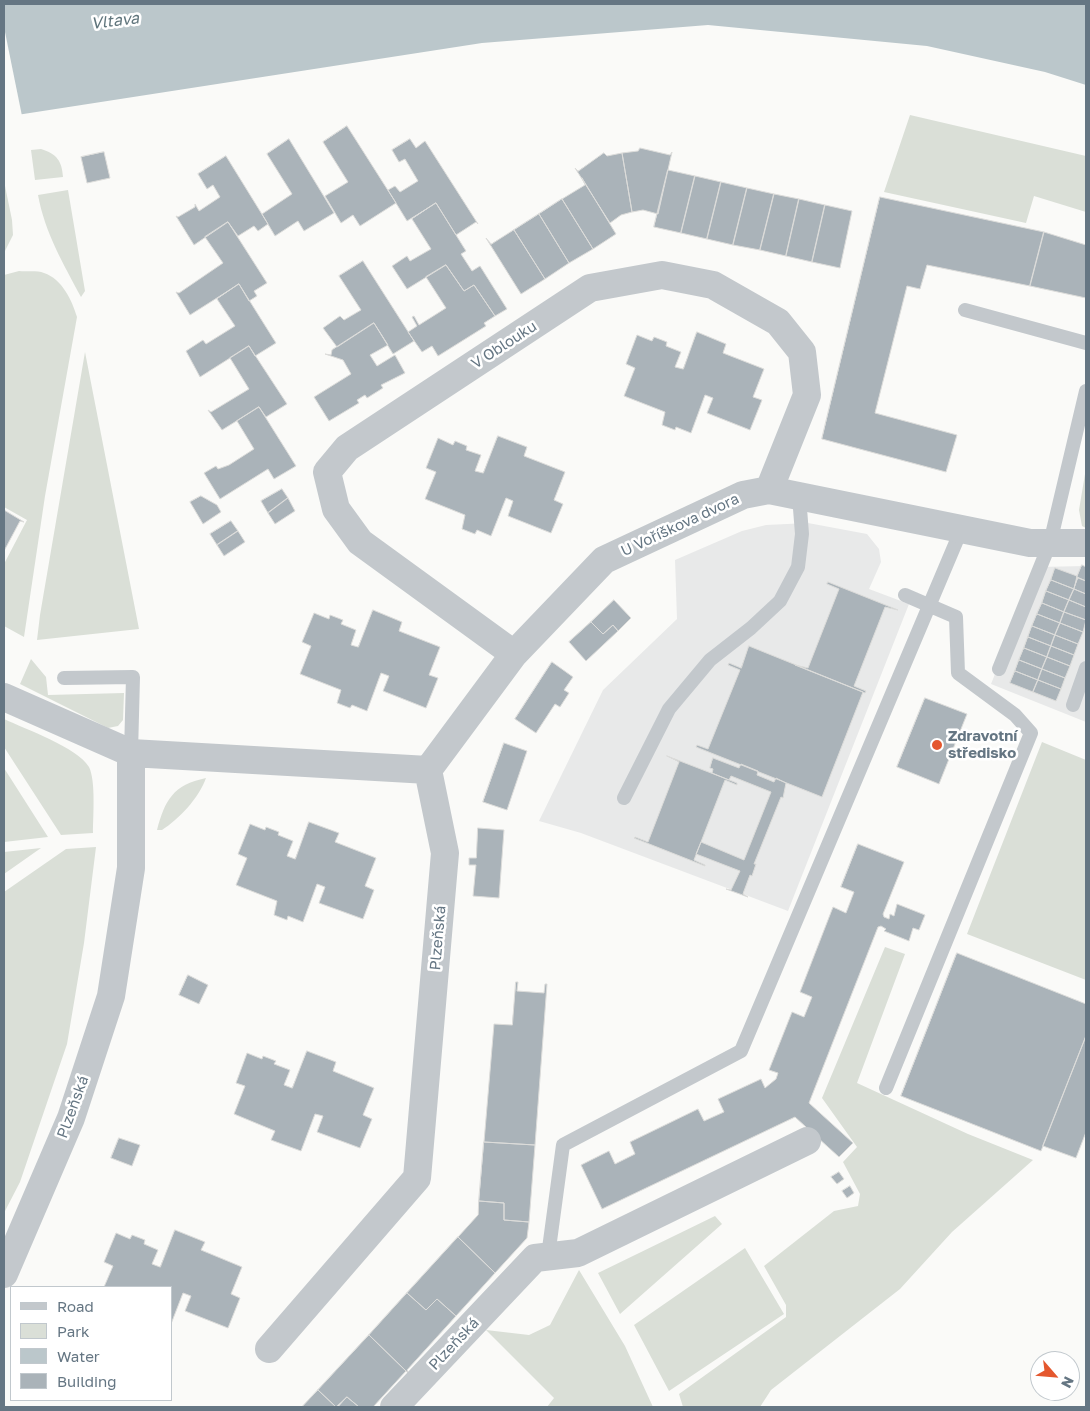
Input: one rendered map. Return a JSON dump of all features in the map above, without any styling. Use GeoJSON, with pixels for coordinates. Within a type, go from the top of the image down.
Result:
{"type":"FeatureCollection","features":[{"type":"Feature","properties":{"kind":"street","name":"V Oblouku"},"geometry":{"type":"LineString","coordinates":[[514,654],[360,542],[336,509],[327,472],[347,448],[590,288],[662,275],[713,285],[778,322],[802,352],[806,395],[769,490]]}},
{"type":"Feature","properties":{"kind":"street","name":"U Voříškova dvora"},"geometry":{"type":"LineString","coordinates":[[428,770],[514,654],[604,560],[743,495],[769,490],[1030,543],[1086,543]]}},
{"type":"Feature","properties":{"kind":"street"},"geometry":{"type":"LineString","coordinates":[[4,697],[131,753],[428,770]]}},
{"type":"Feature","properties":{"kind":"street","name":"Plzeňská"},"geometry":{"type":"LineString","coordinates":[[4,1274],[71,1118],[110,996],[131,868],[131,753]]}},
{"type":"Feature","properties":{"kind":"street","name":"Plzeňská"},"geometry":{"type":"LineString","coordinates":[[269,1349],[418,1178],[445,853],[428,770]]}},
{"type":"Feature","properties":{"kind":"street","name":"Plzeňská"},"geometry":{"type":"LineString","coordinates":[[394,1407],[535,1258],[578,1253],[807,1141]]}},
{"type":"Feature","properties":{"kind":"lane"},"geometry":{"type":"LineString","coordinates":[[965,310],[1086,343]]}},
{"type":"Feature","properties":{"kind":"lane"},"geometry":{"type":"LineString","coordinates":[[999,669],[1050,543],[1086,391]]}},
{"type":"Feature","properties":{"kind":"lane"},"geometry":{"type":"LineString","coordinates":[[624,798],[669,709],[710,660],[752,628],[780,601],[798,567],[802,534],[799,496]]}},
{"type":"Feature","properties":{"kind":"lane"},"geometry":{"type":"LineString","coordinates":[[548,1256],[563,1146],[741,1051],[962,528]]}},
{"type":"Feature","properties":{"kind":"lane"},"geometry":{"type":"LineString","coordinates":[[886,1088],[1031,733],[1015,715],[958,673],[956,617],[905,595]]}},
{"type":"Feature","properties":{"kind":"lane"},"geometry":{"type":"LineString","coordinates":[[1073,704],[1086,668]]}},
{"type":"Feature","properties":{"kind":"lane"},"geometry":{"type":"LineString","coordinates":[[64,678],[133,677],[131,753]]}},
{"type":"Feature","properties":{"kind":"shaded area"},"geometry":{"type":"Polygon","coordinates":[[[808,523],[867,534],[879,549],[881,562],[869,589],[909,604],[788,911],[581,833],[539,821],[603,690],[677,619],[675,560],[742,531],[766,525],[808,523]]]}},
{"type":"Feature","properties":{"kind":"shaded area"},"geometry":{"type":"Polygon","coordinates":[[[1086,566],[1086,722],[991,684],[1038,567],[1086,566]]]}},
{"type":"Feature","properties":{"kind":"green space"},"geometry":{"type":"Polygon","coordinates":[[[910,115],[1086,156],[1086,212],[1034,196],[1026,223],[884,192],[910,115]]]}},
{"type":"Feature","properties":{"kind":"green space"},"geometry":{"type":"Polygon","coordinates":[[[41,149],[51,153],[58,159],[63,177],[35,180],[31,150],[41,149]]]}},
{"type":"Feature","properties":{"kind":"green space"},"geometry":{"type":"Polygon","coordinates":[[[4,181],[13,235],[4,253],[4,181]]]}},
{"type":"Feature","properties":{"kind":"green space"},"geometry":{"type":"Polygon","coordinates":[[[68,190],[85,291],[81,297],[50,235],[38,195],[68,190]]]}},
{"type":"Feature","properties":{"kind":"green space"},"geometry":{"type":"Polygon","coordinates":[[[19,271],[41,272],[56,280],[69,297],[77,317],[45,496],[24,637],[4,626],[4,564],[27,520],[4,507],[4,275],[19,271]]]}},
{"type":"Feature","properties":{"kind":"green space"},"geometry":{"type":"Polygon","coordinates":[[[85,352],[139,629],[37,640],[40,615],[85,352]]]}},
{"type":"Feature","properties":{"kind":"green space"},"geometry":{"type":"Polygon","coordinates":[[[1086,468],[1086,528],[1082,526],[1079,510],[1086,468]]]}},
{"type":"Feature","properties":{"kind":"green space"},"geometry":{"type":"Polygon","coordinates":[[[31,659],[46,677],[48,695],[124,693],[123,720],[118,726],[108,728],[20,684],[31,659]]]}},
{"type":"Feature","properties":{"kind":"green space"},"geometry":{"type":"Polygon","coordinates":[[[4,719],[74,752],[89,767],[93,781],[93,833],[61,835],[4,747],[4,719]]]}},
{"type":"Feature","properties":{"kind":"green space"},"geometry":{"type":"Polygon","coordinates":[[[1042,742],[1086,760],[1086,980],[967,934],[1042,742]]]}},
{"type":"Feature","properties":{"kind":"green space"},"geometry":{"type":"Polygon","coordinates":[[[4,768],[48,837],[4,842],[4,768]]]}},
{"type":"Feature","properties":{"kind":"green space"},"geometry":{"type":"Polygon","coordinates":[[[206,778],[199,793],[182,814],[162,830],[157,830],[163,810],[172,795],[186,785],[206,778]]]}},
{"type":"Feature","properties":{"kind":"green space"},"geometry":{"type":"Polygon","coordinates":[[[96,847],[84,943],[67,1044],[20,1182],[4,1213],[4,892],[66,849],[96,847]]]}},
{"type":"Feature","properties":{"kind":"green space"},"geometry":{"type":"Polygon","coordinates":[[[41,848],[4,874],[4,852],[41,848]]]}},
{"type":"Feature","properties":{"kind":"green space"},"geometry":{"type":"Polygon","coordinates":[[[885,947],[905,954],[857,1083],[968,1134],[1033,1160],[952,1232],[900,1289],[771,1390],[760,1407],[683,1407],[679,1394],[786,1317],[786,1305],[764,1266],[834,1211],[858,1206],[860,1194],[843,1162],[857,1147],[822,1098],[885,947]]]}},
{"type":"Feature","properties":{"kind":"green space"},"geometry":{"type":"Polygon","coordinates":[[[715,1216],[722,1224],[620,1314],[598,1273],[715,1216]]]}},
{"type":"Feature","properties":{"kind":"green space"},"geometry":{"type":"Polygon","coordinates":[[[745,1248],[784,1314],[669,1391],[634,1325],[745,1248]]]}},
{"type":"Feature","properties":{"kind":"green space"},"geometry":{"type":"Polygon","coordinates":[[[579,1270],[625,1346],[653,1407],[547,1407],[554,1398],[486,1330],[529,1335],[550,1325],[579,1270]]]}},
{"type":"Feature","properties":{"kind":"water","name":"Vltava"},"geometry":{"type":"Polygon","coordinates":[[[4,4],[1086,4],[1086,85],[1045,72],[927,46],[708,25],[482,43],[4,117],[4,4]]]}},
{"type":"Feature","properties":{"kind":"pier"},"geometry":{"type":"Polygon","coordinates":[[[4,27],[22,116],[4,119],[4,27]]]}},
{"type":"Feature","properties":{"kind":"building"},"geometry":{"type":"Polygon","coordinates":[[[347,126],[396,203],[360,226],[353,215],[341,223],[325,196],[348,182],[323,142],[347,126]]]}},
{"type":"Feature","properties":{"kind":"building"},"geometry":{"type":"Polygon","coordinates":[[[289,139],[334,213],[304,231],[298,221],[275,236],[262,214],[292,194],[267,154],[289,139]]]}},
{"type":"Feature","properties":{"kind":"building"},"geometry":{"type":"Polygon","coordinates":[[[410,139],[416,148],[425,141],[478,224],[476,222],[456,235],[436,203],[407,221],[388,190],[395,186],[400,192],[418,181],[405,159],[399,162],[392,150],[410,139]]]}},
{"type":"Feature","properties":{"kind":"building"},"geometry":{"type":"Polygon","coordinates":[[[640,148],[670,155],[672,152],[658,214],[643,210],[632,212],[622,153],[638,151],[640,148]]]}},
{"type":"Feature","properties":{"kind":"building"},"geometry":{"type":"Polygon","coordinates":[[[104,152],[110,178],[87,183],[81,157],[104,152]]]}},
{"type":"Feature","properties":{"kind":"building"},"geometry":{"type":"Polygon","coordinates":[[[604,153],[607,156],[622,153],[632,212],[621,215],[610,223],[575,168],[578,171],[604,153]]]}},
{"type":"Feature","properties":{"kind":"building"},"geometry":{"type":"Polygon","coordinates":[[[226,156],[268,224],[258,231],[254,226],[238,236],[228,222],[194,245],[176,216],[178,217],[195,207],[195,204],[199,211],[220,197],[213,185],[207,189],[198,174],[226,156]]]}},
{"type":"Feature","properties":{"kind":"building"},"geometry":{"type":"Polygon","coordinates":[[[668,170],[695,176],[681,233],[654,227],[668,170]]]}},
{"type":"Feature","properties":{"kind":"building"},"geometry":{"type":"Polygon","coordinates":[[[695,176],[721,182],[707,239],[681,233],[695,176]]]}},
{"type":"Feature","properties":{"kind":"building"},"geometry":{"type":"Polygon","coordinates":[[[582,178],[616,234],[593,249],[562,199],[585,185],[582,178]]]}},
{"type":"Feature","properties":{"kind":"building"},"geometry":{"type":"Polygon","coordinates":[[[721,182],[747,188],[733,245],[707,239],[721,182]]]}},
{"type":"Feature","properties":{"kind":"building"},"geometry":{"type":"Polygon","coordinates":[[[747,188],[774,194],[760,250],[733,245],[747,188]]]}},
{"type":"Feature","properties":{"kind":"building"},"geometry":{"type":"Polygon","coordinates":[[[774,194],[799,199],[786,256],[760,250],[774,194]]]}},
{"type":"Feature","properties":{"kind":"building"},"geometry":{"type":"Polygon","coordinates":[[[880,197],[1044,232],[1030,286],[927,265],[920,289],[907,286],[875,413],[957,435],[946,472],[822,439],[880,197]]]}},
{"type":"Feature","properties":{"kind":"building"},"geometry":{"type":"Polygon","coordinates":[[[562,199],[593,249],[569,263],[539,214],[562,199]]]}},
{"type":"Feature","properties":{"kind":"building"},"geometry":{"type":"Polygon","coordinates":[[[799,199],[825,205],[812,262],[786,256],[799,199]]]}},
{"type":"Feature","properties":{"kind":"building"},"geometry":{"type":"Polygon","coordinates":[[[436,203],[466,251],[461,254],[472,271],[480,266],[507,309],[495,316],[474,285],[464,291],[446,265],[407,289],[392,266],[407,256],[410,261],[431,249],[412,219],[436,203]]]}},
{"type":"Feature","properties":{"kind":"building"},"geometry":{"type":"Polygon","coordinates":[[[825,205],[852,211],[840,268],[812,262],[825,205]]]}},
{"type":"Feature","properties":{"kind":"building"},"geometry":{"type":"Polygon","coordinates":[[[539,214],[569,263],[545,279],[514,230],[539,214]]]}},
{"type":"Feature","properties":{"kind":"building"},"geometry":{"type":"Polygon","coordinates":[[[228,222],[267,283],[254,291],[257,296],[249,301],[239,284],[190,315],[176,292],[179,293],[223,263],[205,237],[228,222]]]}},
{"type":"Feature","properties":{"kind":"building"},"geometry":{"type":"Polygon","coordinates":[[[514,230],[545,279],[521,294],[486,238],[491,244],[514,230]]]}},
{"type":"Feature","properties":{"kind":"building"},"geometry":{"type":"Polygon","coordinates":[[[1044,232],[1086,245],[1086,298],[1030,286],[1044,232]]]}},
{"type":"Feature","properties":{"kind":"building"},"geometry":{"type":"Polygon","coordinates":[[[363,261],[414,341],[393,354],[374,323],[337,347],[323,328],[340,316],[344,320],[361,310],[339,276],[363,261]]]}},
{"type":"Feature","properties":{"kind":"building"},"geometry":{"type":"Polygon","coordinates":[[[446,265],[464,291],[474,285],[495,316],[484,323],[486,326],[438,356],[432,346],[422,352],[408,332],[417,326],[412,317],[414,316],[419,325],[446,308],[426,277],[446,265]]]}},
{"type":"Feature","properties":{"kind":"building"},"geometry":{"type":"Polygon","coordinates":[[[239,284],[276,343],[255,356],[249,346],[200,377],[186,351],[203,340],[206,344],[235,326],[217,299],[239,284]]]}},
{"type":"Feature","properties":{"kind":"building"},"geometry":{"type":"Polygon","coordinates":[[[374,323],[388,345],[370,355],[377,366],[395,355],[405,373],[381,385],[383,388],[367,398],[365,395],[357,400],[359,403],[329,421],[314,397],[351,374],[343,360],[325,354],[331,355],[332,350],[374,323]]]}},
{"type":"Feature","properties":{"kind":"building"},"geometry":{"type":"Polygon","coordinates":[[[697,332],[726,344],[723,353],[764,369],[753,397],[762,400],[750,430],[707,413],[713,398],[705,395],[691,433],[676,427],[675,430],[662,425],[665,412],[624,396],[635,368],[626,364],[637,335],[652,341],[654,337],[667,342],[666,346],[681,352],[675,367],[683,369],[697,332]]]}},
{"type":"Feature","properties":{"kind":"building"},"geometry":{"type":"Polygon","coordinates":[[[249,346],[287,404],[266,417],[259,407],[222,430],[208,410],[211,412],[249,389],[230,358],[249,346]]]}},
{"type":"Feature","properties":{"kind":"building"},"geometry":{"type":"Polygon","coordinates":[[[259,407],[296,466],[274,479],[268,469],[220,499],[204,473],[216,466],[218,469],[229,465],[254,449],[237,421],[259,407]]]}},
{"type":"Feature","properties":{"kind":"building"},"geometry":{"type":"Polygon","coordinates":[[[498,436],[527,447],[524,456],[565,472],[554,500],[563,504],[551,533],[508,516],[513,501],[506,498],[491,536],[477,530],[475,534],[462,529],[465,515],[425,499],[436,472],[426,468],[438,438],[453,445],[455,441],[467,446],[466,450],[481,455],[475,471],[483,473],[498,436]]]}},
{"type":"Feature","properties":{"kind":"building"},"geometry":{"type":"Polygon","coordinates":[[[282,489],[288,498],[268,513],[261,501],[282,489]]]}},
{"type":"Feature","properties":{"kind":"building"},"geometry":{"type":"Polygon","coordinates":[[[201,496],[217,505],[221,512],[203,524],[190,502],[201,496]]]}},
{"type":"Feature","properties":{"kind":"building"},"geometry":{"type":"Polygon","coordinates":[[[288,498],[295,511],[275,524],[268,513],[288,498]]]}},
{"type":"Feature","properties":{"kind":"building"},"geometry":{"type":"Polygon","coordinates":[[[4,510],[24,522],[20,521],[4,551],[4,510]]]}},
{"type":"Feature","properties":{"kind":"building"},"geometry":{"type":"Polygon","coordinates":[[[231,521],[238,531],[217,545],[210,534],[231,521]]]}},
{"type":"Feature","properties":{"kind":"building"},"geometry":{"type":"Polygon","coordinates":[[[238,531],[245,542],[224,556],[217,545],[238,531]]]}},
{"type":"Feature","properties":{"kind":"building"},"geometry":{"type":"Polygon","coordinates":[[[1082,565],[1086,567],[1086,581],[1077,577],[1082,565]]]}},
{"type":"Feature","properties":{"kind":"building"},"geometry":{"type":"Polygon","coordinates":[[[1055,568],[1077,576],[1074,589],[1051,580],[1055,568]]]}},
{"type":"Feature","properties":{"kind":"building"},"geometry":{"type":"Polygon","coordinates":[[[1078,578],[1086,581],[1086,594],[1074,589],[1078,578]]]}},
{"type":"Feature","properties":{"kind":"building"},"geometry":{"type":"Polygon","coordinates":[[[1051,580],[1074,589],[1069,600],[1046,591],[1051,580]]]}},
{"type":"Feature","properties":{"kind":"building"},"geometry":{"type":"Polygon","coordinates":[[[828,582],[898,610],[885,607],[854,686],[866,691],[865,693],[795,665],[808,668],[839,589],[827,584],[828,582]]]}},
{"type":"Feature","properties":{"kind":"building"},"geometry":{"type":"Polygon","coordinates":[[[1074,589],[1086,594],[1086,607],[1069,600],[1074,589]]]}},
{"type":"Feature","properties":{"kind":"building"},"geometry":{"type":"Polygon","coordinates":[[[1046,591],[1069,600],[1064,612],[1042,603],[1046,591]]]}},
{"type":"Feature","properties":{"kind":"building"},"geometry":{"type":"Polygon","coordinates":[[[614,600],[631,618],[618,631],[613,625],[603,634],[591,622],[614,600]]]}},
{"type":"Feature","properties":{"kind":"building"},"geometry":{"type":"Polygon","coordinates":[[[1069,600],[1086,607],[1086,620],[1064,612],[1069,600]]]}},
{"type":"Feature","properties":{"kind":"building"},"geometry":{"type":"Polygon","coordinates":[[[1042,603],[1064,612],[1060,623],[1037,614],[1042,603]]]}},
{"type":"Feature","properties":{"kind":"building"},"geometry":{"type":"Polygon","coordinates":[[[373,610],[402,622],[399,631],[440,647],[429,675],[438,678],[426,708],[383,691],[389,676],[381,673],[367,711],[352,705],[350,708],[337,703],[341,690],[300,674],[311,646],[302,642],[314,613],[329,619],[330,615],[343,620],[341,624],[356,630],[351,645],[358,647],[373,610]]]}},
{"type":"Feature","properties":{"kind":"building"},"geometry":{"type":"Polygon","coordinates":[[[1064,612],[1086,620],[1083,632],[1060,623],[1064,612]]]}},
{"type":"Feature","properties":{"kind":"building"},"geometry":{"type":"Polygon","coordinates":[[[1037,614],[1060,623],[1055,635],[1032,626],[1037,614]]]}},
{"type":"Feature","properties":{"kind":"building"},"geometry":{"type":"Polygon","coordinates":[[[591,622],[603,634],[613,625],[618,631],[586,661],[569,642],[591,622]]]}},
{"type":"Feature","properties":{"kind":"building"},"geometry":{"type":"Polygon","coordinates":[[[1060,623],[1083,632],[1078,644],[1055,635],[1060,623]]]}},
{"type":"Feature","properties":{"kind":"building"},"geometry":{"type":"Polygon","coordinates":[[[1032,626],[1055,635],[1051,646],[1028,637],[1032,626]]]}},
{"type":"Feature","properties":{"kind":"building"},"geometry":{"type":"Polygon","coordinates":[[[1055,635],[1078,644],[1074,655],[1051,646],[1055,635]]]}},
{"type":"Feature","properties":{"kind":"building"},"geometry":{"type":"Polygon","coordinates":[[[1028,637],[1051,646],[1047,657],[1024,648],[1028,637]]]}},
{"type":"Feature","properties":{"kind":"building"},"geometry":{"type":"Polygon","coordinates":[[[749,646],[863,692],[822,797],[696,747],[697,745],[708,749],[740,670],[728,665],[729,663],[741,668],[749,646]]]}},
{"type":"Feature","properties":{"kind":"building"},"geometry":{"type":"Polygon","coordinates":[[[1051,646],[1074,655],[1070,666],[1047,657],[1051,646]]]}},
{"type":"Feature","properties":{"kind":"building"},"geometry":{"type":"Polygon","coordinates":[[[1024,648],[1047,657],[1042,669],[1019,660],[1024,648]]]}},
{"type":"Feature","properties":{"kind":"building"},"geometry":{"type":"Polygon","coordinates":[[[1047,657],[1070,666],[1065,678],[1042,669],[1047,657]]]}},
{"type":"Feature","properties":{"kind":"building"},"geometry":{"type":"Polygon","coordinates":[[[1019,660],[1042,669],[1038,680],[1015,671],[1019,660]]]}},
{"type":"Feature","properties":{"kind":"building"},"geometry":{"type":"Polygon","coordinates":[[[552,662],[573,677],[564,690],[569,693],[560,707],[555,704],[536,733],[515,719],[552,662]]]}},
{"type":"Feature","properties":{"kind":"building"},"geometry":{"type":"Polygon","coordinates":[[[1042,669],[1065,678],[1061,689],[1038,680],[1042,669]]]}},
{"type":"Feature","properties":{"kind":"building"},"geometry":{"type":"Polygon","coordinates":[[[1015,671],[1038,680],[1033,692],[1010,683],[1015,671]]]}},
{"type":"Feature","properties":{"kind":"building"},"geometry":{"type":"Polygon","coordinates":[[[1038,680],[1061,689],[1056,701],[1033,692],[1038,680]]]}},
{"type":"Feature","properties":{"kind":"building"},"geometry":{"type":"Polygon","coordinates":[[[925,698],[967,714],[939,784],[897,767],[925,698]]]}},
{"type":"Feature","properties":{"kind":"building"},"geometry":{"type":"Polygon","coordinates":[[[504,743],[527,751],[507,810],[483,802],[504,743]]]}},
{"type":"Feature","properties":{"kind":"building"},"geometry":{"type":"Polygon","coordinates":[[[667,756],[737,783],[737,785],[725,780],[694,860],[705,866],[634,838],[648,842],[679,762],[667,756]]]}},
{"type":"Feature","properties":{"kind":"building"},"geometry":{"type":"Polygon","coordinates":[[[713,758],[739,768],[741,764],[758,771],[757,775],[774,782],[776,778],[786,783],[783,798],[781,797],[754,864],[756,864],[752,876],[750,875],[743,894],[748,897],[726,889],[731,890],[740,871],[696,854],[701,842],[744,860],[771,792],[731,776],[729,780],[712,773],[713,769],[710,768],[713,758]]]}},
{"type":"Feature","properties":{"kind":"building"},"geometry":{"type":"Polygon","coordinates":[[[309,822],[339,833],[335,842],[376,858],[365,886],[374,890],[363,919],[319,903],[325,887],[317,884],[303,922],[288,916],[287,920],[274,915],[277,901],[236,885],[247,858],[238,854],[250,824],[265,830],[266,827],[279,832],[278,835],[293,841],[287,856],[295,859],[309,822]]]}},
{"type":"Feature","properties":{"kind":"building"},"geometry":{"type":"Polygon","coordinates":[[[478,828],[504,830],[499,898],[473,896],[476,865],[469,865],[469,858],[476,858],[478,828]]]}},
{"type":"Feature","properties":{"kind":"building"},"geometry":{"type":"Polygon","coordinates":[[[858,844],[904,862],[883,914],[884,917],[889,919],[890,914],[894,916],[897,904],[925,915],[919,930],[913,928],[909,941],[884,931],[886,929],[881,926],[878,927],[809,1103],[853,1143],[839,1157],[795,1117],[602,1209],[581,1165],[609,1151],[615,1164],[635,1154],[630,1142],[698,1109],[704,1121],[724,1112],[718,1099],[761,1079],[765,1088],[776,1079],[778,1073],[769,1070],[792,1012],[804,1017],[812,997],[800,992],[833,907],[846,913],[854,892],[841,887],[858,844]]]}},
{"type":"Feature","properties":{"kind":"building"},"geometry":{"type":"Polygon","coordinates":[[[957,953],[1086,1004],[1086,1036],[1041,1151],[901,1096],[957,953]]]}},
{"type":"Feature","properties":{"kind":"building"},"geometry":{"type":"Polygon","coordinates":[[[188,975],[208,985],[199,1004],[179,995],[188,975]]]}},
{"type":"Feature","properties":{"kind":"building"},"geometry":{"type":"Polygon","coordinates":[[[516,982],[518,982],[517,991],[544,993],[545,984],[547,984],[535,1145],[484,1142],[494,1024],[512,1025],[516,982]]]}},
{"type":"Feature","properties":{"kind":"building"},"geometry":{"type":"Polygon","coordinates":[[[1086,1036],[1086,1132],[1076,1158],[1043,1146],[1086,1036]]]}},
{"type":"Feature","properties":{"kind":"building"},"geometry":{"type":"Polygon","coordinates":[[[307,1051],[336,1062],[333,1071],[374,1088],[363,1115],[372,1119],[360,1148],[317,1132],[323,1116],[315,1114],[301,1151],[271,1140],[275,1131],[234,1114],[245,1086],[236,1083],[247,1053],[262,1059],[263,1056],[276,1061],[274,1064],[290,1070],[284,1085],[292,1088],[307,1051]]]}},
{"type":"Feature","properties":{"kind":"building"},"geometry":{"type":"Polygon","coordinates":[[[119,1138],[140,1145],[132,1166],[111,1158],[119,1138]]]}},
{"type":"Feature","properties":{"kind":"building"},"geometry":{"type":"Polygon","coordinates":[[[484,1142],[535,1145],[529,1222],[504,1220],[504,1203],[479,1201],[484,1142]]]}},
{"type":"Feature","properties":{"kind":"building"},"geometry":{"type":"Polygon","coordinates":[[[839,1172],[844,1179],[837,1184],[831,1177],[839,1172]]]}},
{"type":"Feature","properties":{"kind":"building"},"geometry":{"type":"Polygon","coordinates":[[[850,1186],[854,1193],[847,1198],[842,1191],[850,1186]]]}},
{"type":"Feature","properties":{"kind":"building"},"geometry":{"type":"Polygon","coordinates":[[[479,1201],[504,1203],[504,1220],[529,1222],[527,1238],[495,1273],[458,1237],[478,1215],[479,1201]]]}},
{"type":"Feature","properties":{"kind":"building"},"geometry":{"type":"Polygon","coordinates":[[[175,1230],[205,1242],[201,1250],[242,1267],[231,1294],[240,1298],[228,1328],[185,1311],[191,1296],[183,1293],[172,1321],[172,1286],[104,1286],[113,1266],[104,1262],[116,1233],[130,1239],[132,1235],[145,1240],[144,1244],[158,1250],[152,1264],[160,1267],[175,1230]]]}},
{"type":"Feature","properties":{"kind":"building"},"geometry":{"type":"Polygon","coordinates":[[[458,1237],[495,1273],[456,1316],[437,1299],[426,1310],[407,1293],[458,1237]]]}},
{"type":"Feature","properties":{"kind":"building"},"geometry":{"type":"Polygon","coordinates":[[[407,1293],[426,1310],[437,1299],[456,1316],[407,1370],[409,1374],[369,1335],[407,1293]]]}},
{"type":"Feature","properties":{"kind":"building"},"geometry":{"type":"Polygon","coordinates":[[[369,1335],[406,1371],[373,1407],[359,1407],[347,1397],[336,1407],[318,1390],[369,1335]]]}},
{"type":"Feature","properties":{"kind":"building"},"geometry":{"type":"Polygon","coordinates":[[[318,1390],[336,1407],[302,1407],[318,1390]]]}},
{"type":"Feature","properties":{"kind":"building"},"geometry":{"type":"Polygon","coordinates":[[[347,1397],[359,1407],[338,1407],[347,1397]]]}},
{"type":"Feature","properties":{"kind":"place","name":"Zdravotní středisko"},"geometry":{"type":"Point","coordinates":[937,745]}}]}
